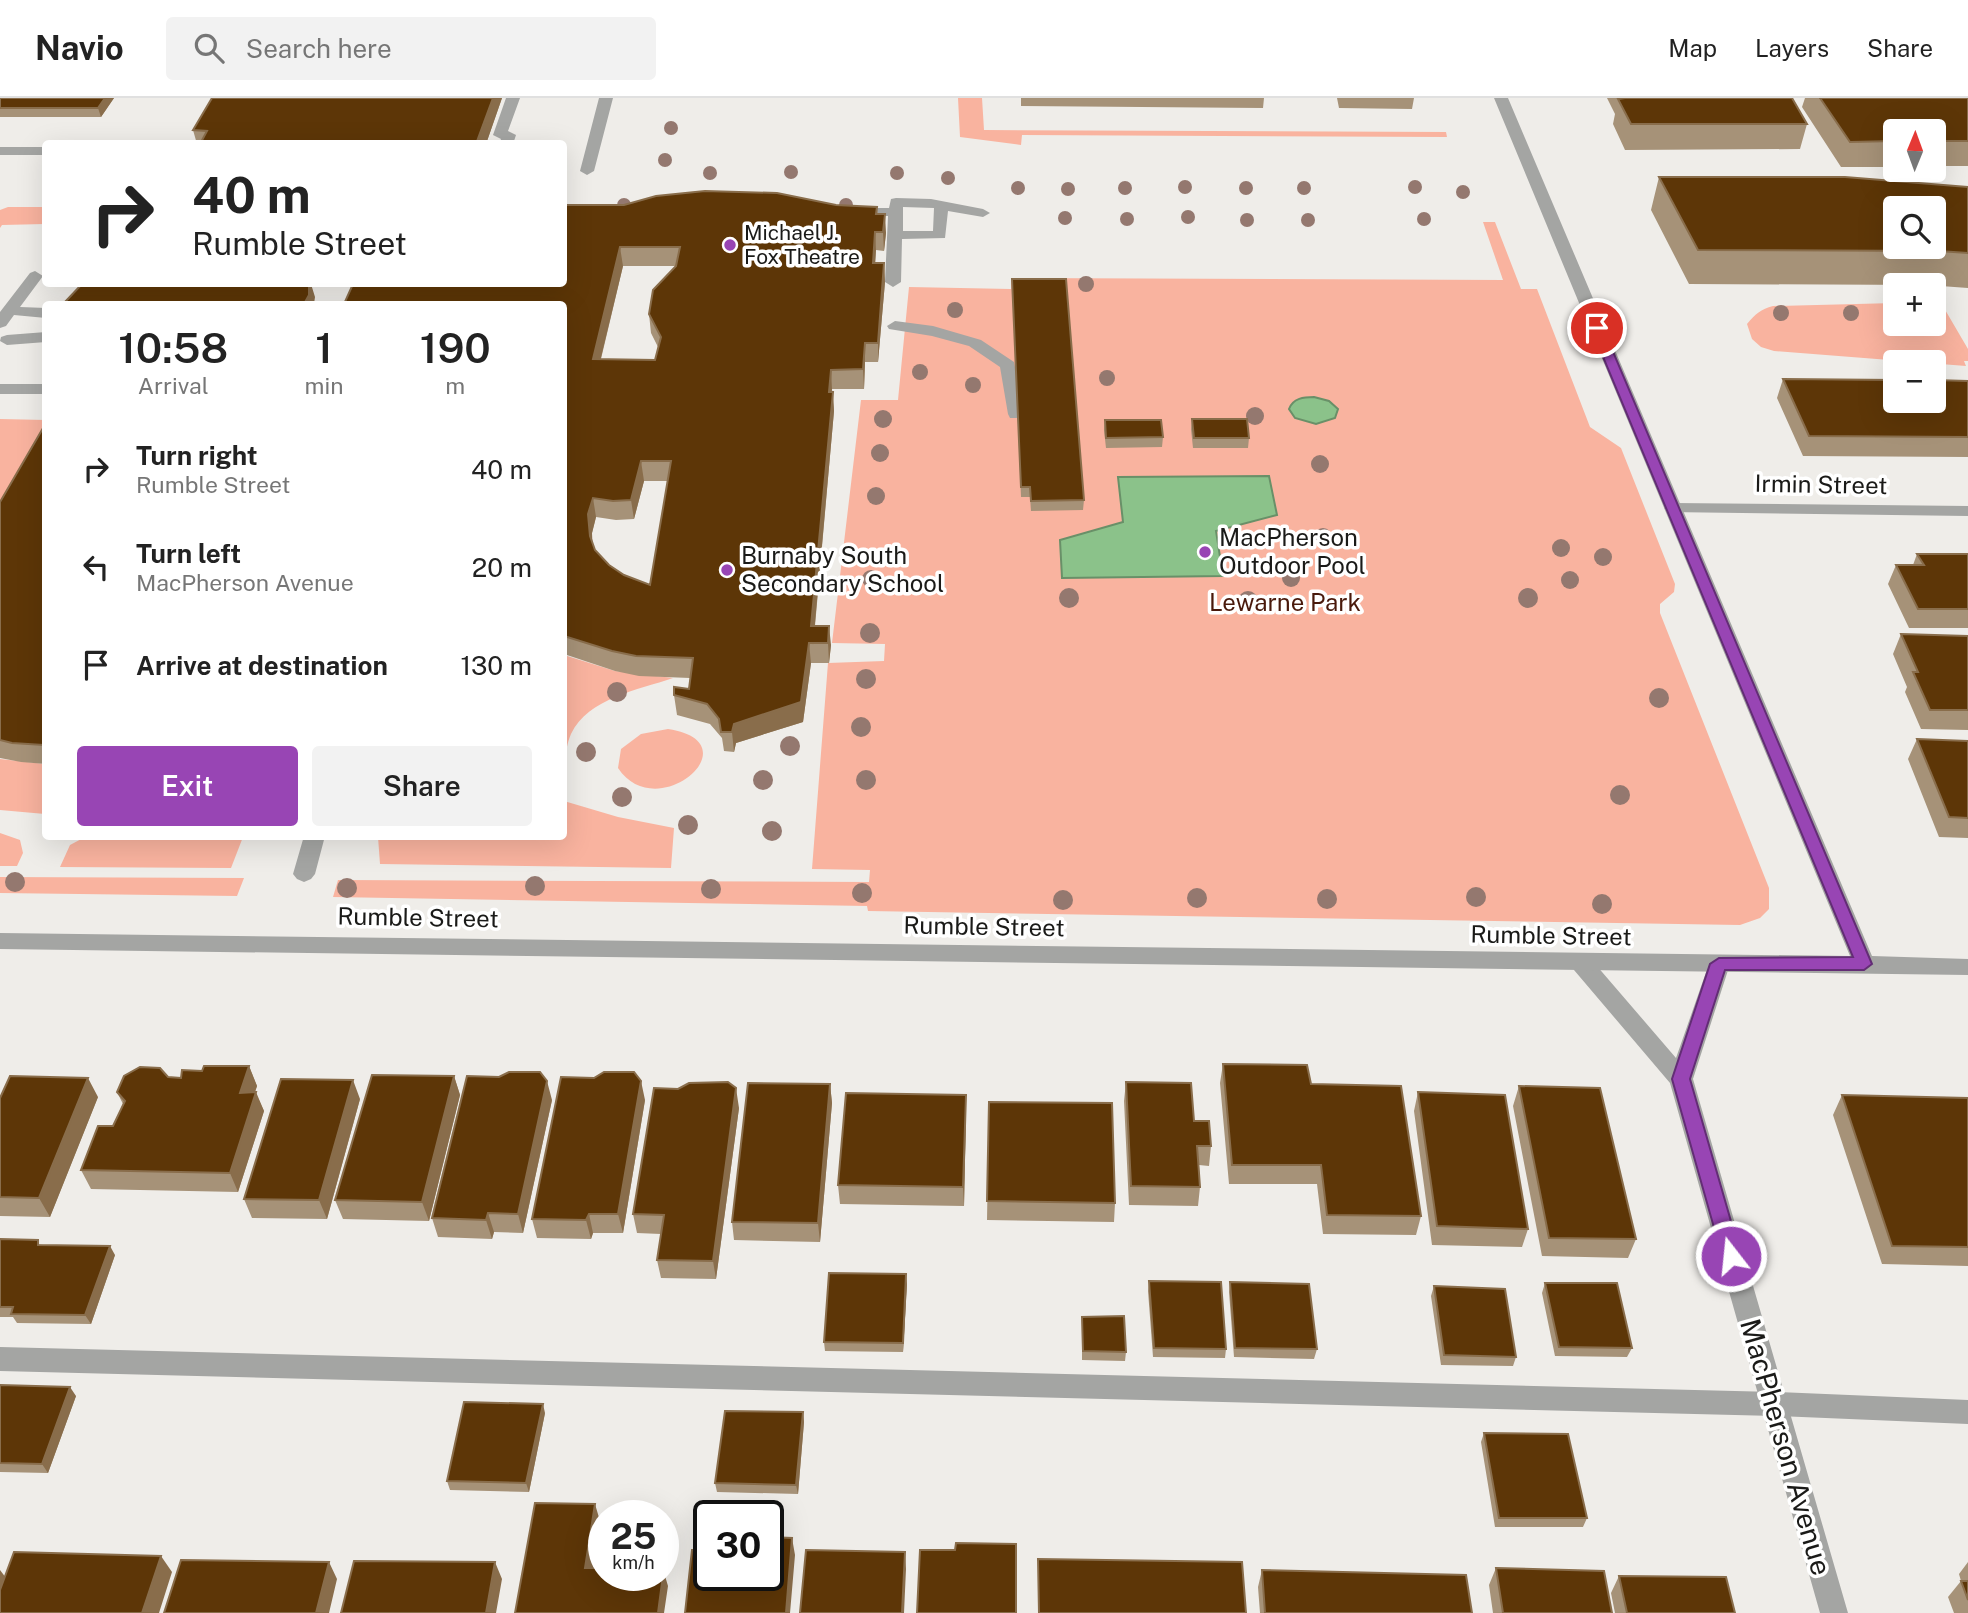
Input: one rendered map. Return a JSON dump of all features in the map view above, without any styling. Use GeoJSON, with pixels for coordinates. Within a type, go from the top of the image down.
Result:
{"type":"FeatureCollection","features":[{"type":"Feature","properties":{"kind":"street"},"geometry":{"type":"LineString","coordinates":[[507,140],[509,135],[500,135],[513,98]]}},
{"type":"Feature","properties":{"kind":"street"},"geometry":{"type":"LineString","coordinates":[[587,171],[606,98]]}},
{"type":"Feature","properties":{"kind":"street"},"geometry":{"type":"LineString","coordinates":[[1501,98],[1864,964]]}},
{"type":"Feature","properties":{"kind":"street"},"geometry":{"type":"LineString","coordinates":[[0,151],[42,151]]}},
{"type":"Feature","properties":{"kind":"street"},"geometry":{"type":"LineString","coordinates":[[893,282],[896,202],[941,205],[984,213]]}},
{"type":"Feature","properties":{"kind":"street"},"geometry":{"type":"LineString","coordinates":[[877,230],[940,235],[941,205]]}},
{"type":"Feature","properties":{"kind":"street"},"geometry":{"type":"LineString","coordinates":[[832,212],[896,212]]}},
{"type":"Feature","properties":{"kind":"street"},"geometry":{"type":"LineString","coordinates":[[10,315],[35,276]]}},
{"type":"Feature","properties":{"kind":"street"},"geometry":{"type":"LineString","coordinates":[[10,315],[42,313]]}},
{"type":"Feature","properties":{"kind":"street"},"geometry":{"type":"LineString","coordinates":[[895,326],[933,331],[975,343],[1008,365],[1016,414]]}},
{"type":"Feature","properties":{"kind":"street"},"geometry":{"type":"LineString","coordinates":[[2,341],[42,337]]}},
{"type":"Feature","properties":{"kind":"street"},"geometry":{"type":"LineString","coordinates":[[3,393],[42,389]]}},
{"type":"Feature","properties":{"kind":"street","name":"Irmin Street"},"geometry":{"type":"LineString","coordinates":[[1673,508],[1968,511]]}},
{"type":"Feature","properties":{"kind":"street"},"geometry":{"type":"LineString","coordinates":[[303,874],[314,840]]}},
{"type":"Feature","properties":{"kind":"street","name":"Rumble Street"},"geometry":{"type":"LineString","coordinates":[[0,940],[295,942],[1582,964],[1864,964],[1968,967]]}},
{"type":"Feature","properties":{"kind":"street","name":"MacPherson Avenue"},"geometry":{"type":"LineString","coordinates":[[1582,964],[1681,1079],[1834,1613]]}},
{"type":"Feature","properties":{"kind":"street"},"geometry":{"type":"LineString","coordinates":[[1681,1079],[1719,964]]}},
{"type":"Feature","properties":{"kind":"street"},"geometry":{"type":"LineString","coordinates":[[0,1359],[1775,1404],[1968,1412]]}},
{"type":"Feature","properties":{"kind":"green space"},"geometry":{"type":"Polygon","coordinates":[[[958,98],[982,98],[984,130],[1446,132],[1447,137],[1022,135],[1021,145],[960,137],[958,98]]]}},
{"type":"Feature","properties":{"kind":"green space"},"geometry":{"type":"Polygon","coordinates":[[[8,207],[42,207],[42,224],[2,225],[0,228],[0,210],[8,207]]]}},
{"type":"Feature","properties":{"kind":"green space","name":"Lewarne Park"},"geometry":{"type":"Polygon","coordinates":[[[1483,222],[1495,222],[1521,289],[1537,289],[1590,427],[1621,448],[1675,584],[1674,592],[1660,604],[1660,613],[1769,888],[1769,909],[1760,918],[1740,925],[868,911],[867,906],[333,897],[338,880],[869,882],[870,870],[812,869],[828,663],[884,661],[885,644],[832,643],[861,400],[898,400],[909,287],[1011,289],[1011,278],[1503,280],[1483,222]]]}},
{"type":"Feature","properties":{"kind":"green space"},"geometry":{"type":"Polygon","coordinates":[[[1883,303],[1883,336],[1946,336],[1946,311],[1968,349],[1968,361],[1964,361],[1966,366],[1946,364],[1946,350],[1883,350],[1883,360],[1774,351],[1761,347],[1752,339],[1747,324],[1758,312],[1773,306],[1883,303]]]}},
{"type":"Feature","properties":{"kind":"green space"},"geometry":{"type":"Polygon","coordinates":[[[0,419],[42,420],[42,452],[0,529],[0,419]]]}},
{"type":"Feature","properties":{"kind":"green space"},"geometry":{"type":"Polygon","coordinates":[[[567,656],[615,671],[673,678],[615,697],[602,704],[589,712],[571,734],[567,748],[567,656]]]}},
{"type":"Feature","properties":{"kind":"green space"},"geometry":{"type":"Polygon","coordinates":[[[668,729],[692,737],[702,749],[701,763],[690,776],[674,785],[654,789],[635,784],[618,768],[621,749],[641,734],[668,729]]]}},
{"type":"Feature","properties":{"kind":"green space"},"geometry":{"type":"Polygon","coordinates":[[[0,759],[42,764],[42,814],[0,810],[0,759]]]}},
{"type":"Feature","properties":{"kind":"green space"},"geometry":{"type":"Polygon","coordinates":[[[567,802],[618,817],[674,828],[671,868],[380,864],[378,840],[567,840],[567,802]]]}},
{"type":"Feature","properties":{"kind":"green space"},"geometry":{"type":"Polygon","coordinates":[[[0,833],[20,840],[23,853],[17,866],[0,866],[0,833]]]}},
{"type":"Feature","properties":{"kind":"green space"},"geometry":{"type":"Polygon","coordinates":[[[79,840],[242,840],[231,868],[60,867],[70,845],[79,840]]]}},
{"type":"Feature","properties":{"kind":"green space"},"geometry":{"type":"Polygon","coordinates":[[[0,877],[244,878],[237,896],[0,893],[0,877]]]}},
{"type":"Feature","properties":{"kind":"shaded area"},"geometry":{"type":"Polygon","coordinates":[[[1314,397],[1329,401],[1338,409],[1335,418],[1316,424],[1295,418],[1289,409],[1293,402],[1314,397]]]}},
{"type":"Feature","properties":{"kind":"shaded area"},"geometry":{"type":"Polygon","coordinates":[[[1269,476],[1277,515],[1216,531],[1223,576],[1062,578],[1060,540],[1123,522],[1118,477],[1269,476]]]}},
{"type":"Feature","properties":{"kind":"building"},"geometry":{"type":"Polygon","coordinates":[[[0,98],[105,98],[98,108],[0,108],[0,98]]]}},
{"type":"Feature","properties":{"kind":"building"},"geometry":{"type":"Polygon","coordinates":[[[212,98],[493,98],[477,140],[202,140],[207,131],[193,130],[212,98]]]}},
{"type":"Feature","properties":{"kind":"building"},"geometry":{"type":"Polygon","coordinates":[[[1792,98],[1807,124],[1631,124],[1618,99],[1792,98]]]}},
{"type":"Feature","properties":{"kind":"building"},"geometry":{"type":"Polygon","coordinates":[[[1820,98],[1968,98],[1968,141],[1946,141],[1946,119],[1883,119],[1883,141],[1850,142],[1820,98]]]}},
{"type":"Feature","properties":{"kind":"building"},"geometry":{"type":"Polygon","coordinates":[[[1659,177],[1845,177],[1968,187],[1968,253],[1946,251],[1946,196],[1883,196],[1883,251],[1698,250],[1659,177]]]}},
{"type":"Feature","properties":{"kind":"building"},"geometry":{"type":"Polygon","coordinates":[[[705,191],[777,193],[836,205],[877,207],[876,214],[885,214],[883,232],[875,232],[873,263],[884,263],[878,343],[865,343],[863,369],[831,370],[829,392],[833,392],[811,626],[829,626],[828,643],[809,643],[801,702],[734,724],[732,732],[721,732],[719,719],[707,704],[674,695],[674,687],[689,689],[693,658],[636,656],[567,637],[567,301],[345,301],[352,287],[567,287],[567,205],[624,205],[656,196],[705,191]],[[620,247],[593,359],[655,360],[661,337],[649,314],[653,290],[676,266],[680,247],[620,247]],[[641,461],[631,500],[593,498],[588,514],[590,536],[595,550],[609,565],[624,575],[650,585],[671,461],[641,461]]]}},
{"type":"Feature","properties":{"kind":"building"},"geometry":{"type":"Polygon","coordinates":[[[1012,279],[1066,279],[1084,500],[1031,501],[1030,487],[1021,487],[1012,279]]]}},
{"type":"Feature","properties":{"kind":"building"},"geometry":{"type":"Polygon","coordinates":[[[79,287],[309,287],[306,301],[66,301],[79,287]]]}},
{"type":"Feature","properties":{"kind":"building"},"geometry":{"type":"Polygon","coordinates":[[[1783,379],[1883,380],[1883,413],[1946,413],[1946,380],[1968,381],[1968,437],[1809,436],[1783,379]]]}},
{"type":"Feature","properties":{"kind":"building"},"geometry":{"type":"Polygon","coordinates":[[[1192,419],[1247,419],[1249,438],[1194,438],[1192,419]]]}},
{"type":"Feature","properties":{"kind":"building"},"geometry":{"type":"Polygon","coordinates":[[[1105,420],[1161,420],[1163,437],[1106,438],[1105,420]]]}},
{"type":"Feature","properties":{"kind":"building"},"geometry":{"type":"Polygon","coordinates":[[[42,430],[42,745],[0,740],[0,502],[42,430]]]}},
{"type":"Feature","properties":{"kind":"building"},"geometry":{"type":"Polygon","coordinates":[[[1917,554],[1968,554],[1968,609],[1918,609],[1896,565],[1924,565],[1917,554]]]}},
{"type":"Feature","properties":{"kind":"building"},"geometry":{"type":"Polygon","coordinates":[[[1901,634],[1968,636],[1968,710],[1930,710],[1913,672],[1918,672],[1901,634]]]}},
{"type":"Feature","properties":{"kind":"building"},"geometry":{"type":"Polygon","coordinates":[[[1917,739],[1968,741],[1968,818],[1949,817],[1917,739]]]}},
{"type":"Feature","properties":{"kind":"building"},"geometry":{"type":"Polygon","coordinates":[[[1223,1064],[1307,1065],[1311,1084],[1401,1086],[1421,1216],[1327,1215],[1321,1165],[1232,1165],[1223,1064]]]}},
{"type":"Feature","properties":{"kind":"building"},"geometry":{"type":"Polygon","coordinates":[[[204,1066],[249,1066],[240,1093],[256,1092],[230,1173],[81,1170],[98,1126],[113,1126],[125,1101],[117,1092],[124,1076],[140,1067],[160,1068],[168,1077],[181,1078],[182,1070],[202,1071],[204,1066]]]}},
{"type":"Feature","properties":{"kind":"building"},"geometry":{"type":"Polygon","coordinates":[[[509,1072],[540,1072],[547,1081],[518,1214],[488,1213],[486,1220],[432,1218],[467,1076],[499,1077],[509,1072]]]}},
{"type":"Feature","properties":{"kind":"building"},"geometry":{"type":"Polygon","coordinates":[[[604,1072],[634,1072],[641,1081],[618,1214],[589,1214],[586,1220],[532,1219],[561,1077],[594,1078],[604,1072]]]}},
{"type":"Feature","properties":{"kind":"building"},"geometry":{"type":"Polygon","coordinates":[[[372,1075],[454,1076],[422,1202],[335,1200],[372,1075]]]}},
{"type":"Feature","properties":{"kind":"building"},"geometry":{"type":"Polygon","coordinates":[[[10,1076],[88,1078],[39,1198],[0,1197],[0,1098],[10,1076]]]}},
{"type":"Feature","properties":{"kind":"building"},"geometry":{"type":"Polygon","coordinates":[[[281,1079],[353,1080],[319,1200],[244,1199],[281,1079]]]}},
{"type":"Feature","properties":{"kind":"building"},"geometry":{"type":"Polygon","coordinates":[[[728,1082],[736,1088],[713,1261],[657,1260],[664,1215],[633,1214],[654,1088],[678,1089],[689,1083],[728,1082]]]}},
{"type":"Feature","properties":{"kind":"building"},"geometry":{"type":"Polygon","coordinates":[[[1126,1082],[1191,1083],[1194,1121],[1209,1121],[1211,1146],[1197,1146],[1200,1187],[1131,1186],[1126,1082]]]}},
{"type":"Feature","properties":{"kind":"building"},"geometry":{"type":"Polygon","coordinates":[[[748,1083],[830,1084],[818,1223],[732,1222],[748,1083]]]}},
{"type":"Feature","properties":{"kind":"building"},"geometry":{"type":"Polygon","coordinates":[[[1519,1086],[1600,1088],[1636,1239],[1549,1238],[1519,1086]]]}},
{"type":"Feature","properties":{"kind":"building"},"geometry":{"type":"Polygon","coordinates":[[[1418,1092],[1505,1095],[1528,1229],[1437,1226],[1418,1092]]]}},
{"type":"Feature","properties":{"kind":"building"},"geometry":{"type":"Polygon","coordinates":[[[846,1093],[966,1095],[963,1187],[838,1185],[846,1093]]]}},
{"type":"Feature","properties":{"kind":"building"},"geometry":{"type":"Polygon","coordinates":[[[1842,1095],[1968,1098],[1968,1247],[1892,1246],[1842,1095]]]}},
{"type":"Feature","properties":{"kind":"building"},"geometry":{"type":"Polygon","coordinates":[[[989,1102],[1112,1103],[1115,1203],[987,1201],[989,1102]]]}},
{"type":"Feature","properties":{"kind":"building"},"geometry":{"type":"Polygon","coordinates":[[[0,1239],[38,1240],[38,1245],[110,1246],[85,1315],[11,1314],[13,1307],[0,1307],[0,1239]]]}},
{"type":"Feature","properties":{"kind":"building"},"geometry":{"type":"Polygon","coordinates":[[[829,1273],[906,1274],[903,1343],[824,1342],[829,1273]]]}},
{"type":"Feature","properties":{"kind":"building"},"geometry":{"type":"Polygon","coordinates":[[[1149,1281],[1221,1282],[1226,1349],[1154,1348],[1149,1281]]]}},
{"type":"Feature","properties":{"kind":"building"},"geometry":{"type":"Polygon","coordinates":[[[1230,1282],[1309,1284],[1317,1349],[1235,1348],[1230,1282]]]}},
{"type":"Feature","properties":{"kind":"building"},"geometry":{"type":"Polygon","coordinates":[[[1545,1283],[1617,1283],[1632,1348],[1559,1347],[1545,1283]]]}},
{"type":"Feature","properties":{"kind":"building"},"geometry":{"type":"Polygon","coordinates":[[[1434,1286],[1505,1289],[1516,1357],[1444,1355],[1434,1286]]]}},
{"type":"Feature","properties":{"kind":"building"},"geometry":{"type":"Polygon","coordinates":[[[1124,1316],[1126,1352],[1083,1351],[1082,1317],[1124,1316]]]}},
{"type":"Feature","properties":{"kind":"building"},"geometry":{"type":"Polygon","coordinates":[[[0,1385],[70,1387],[42,1464],[0,1463],[0,1385]]]}},
{"type":"Feature","properties":{"kind":"building"},"geometry":{"type":"Polygon","coordinates":[[[464,1402],[543,1404],[526,1483],[447,1481],[464,1402]]]}},
{"type":"Feature","properties":{"kind":"building"},"geometry":{"type":"Polygon","coordinates":[[[725,1411],[803,1412],[796,1485],[715,1483],[725,1411]]]}},
{"type":"Feature","properties":{"kind":"building"},"geometry":{"type":"Polygon","coordinates":[[[1484,1433],[1568,1434],[1587,1518],[1499,1518],[1484,1433]]]}},
{"type":"Feature","properties":{"kind":"building"},"geometry":{"type":"Polygon","coordinates":[[[535,1503],[588,1504],[585,1568],[588,1568],[588,1591],[661,1591],[658,1613],[515,1613],[535,1503]]]}},
{"type":"Feature","properties":{"kind":"building"},"geometry":{"type":"Polygon","coordinates":[[[784,1538],[792,1538],[786,1613],[685,1613],[692,1550],[693,1591],[784,1591],[784,1538]]]}},
{"type":"Feature","properties":{"kind":"building"},"geometry":{"type":"Polygon","coordinates":[[[956,1543],[1016,1544],[1016,1613],[917,1613],[920,1550],[955,1550],[956,1543]]]}},
{"type":"Feature","properties":{"kind":"building"},"geometry":{"type":"Polygon","coordinates":[[[806,1550],[905,1552],[902,1613],[800,1613],[806,1550]]]}},
{"type":"Feature","properties":{"kind":"building"},"geometry":{"type":"Polygon","coordinates":[[[14,1552],[161,1556],[142,1613],[0,1613],[0,1590],[14,1552]]]}},
{"type":"Feature","properties":{"kind":"building"},"geometry":{"type":"Polygon","coordinates":[[[1038,1559],[1242,1562],[1246,1613],[1039,1613],[1038,1559]]]}},
{"type":"Feature","properties":{"kind":"building"},"geometry":{"type":"Polygon","coordinates":[[[181,1560],[329,1562],[316,1613],[164,1613],[181,1560]]]}},
{"type":"Feature","properties":{"kind":"building"},"geometry":{"type":"Polygon","coordinates":[[[354,1561],[495,1562],[486,1613],[341,1613],[354,1561]]]}},
{"type":"Feature","properties":{"kind":"building"},"geometry":{"type":"Polygon","coordinates":[[[1496,1568],[1604,1571],[1612,1613],[1503,1613],[1496,1568]]]}},
{"type":"Feature","properties":{"kind":"building"},"geometry":{"type":"Polygon","coordinates":[[[1262,1570],[1466,1575],[1472,1613],[1265,1613],[1262,1570]]]}},
{"type":"Feature","properties":{"kind":"building"},"geometry":{"type":"Polygon","coordinates":[[[1619,1576],[1726,1577],[1735,1613],[1627,1613],[1619,1576]]]}},
{"type":"Feature","properties":{"kind":"building"},"geometry":{"type":"Polygon","coordinates":[[[1961,1581],[1968,1581],[1968,1600],[1961,1581]]]}},
{"type":"Feature","properties":{"kind":"place","name":"Michael J. Fox Theatre"},"geometry":{"type":"Point","coordinates":[730,245]}},
{"type":"Feature","properties":{"kind":"place","name":"MacPherson Outdoor Pool"},"geometry":{"type":"Point","coordinates":[1205,552]}},
{"type":"Feature","properties":{"kind":"place","name":"Burnaby South Secondary School"},"geometry":{"type":"Point","coordinates":[727,570]}},
{"type":"Feature","properties":{"kind":"route"},"geometry":{"type":"LineString","coordinates":[[1597,328],[1864,964],[1719,964],[1681,1079],[1731,1256]]}}]}
